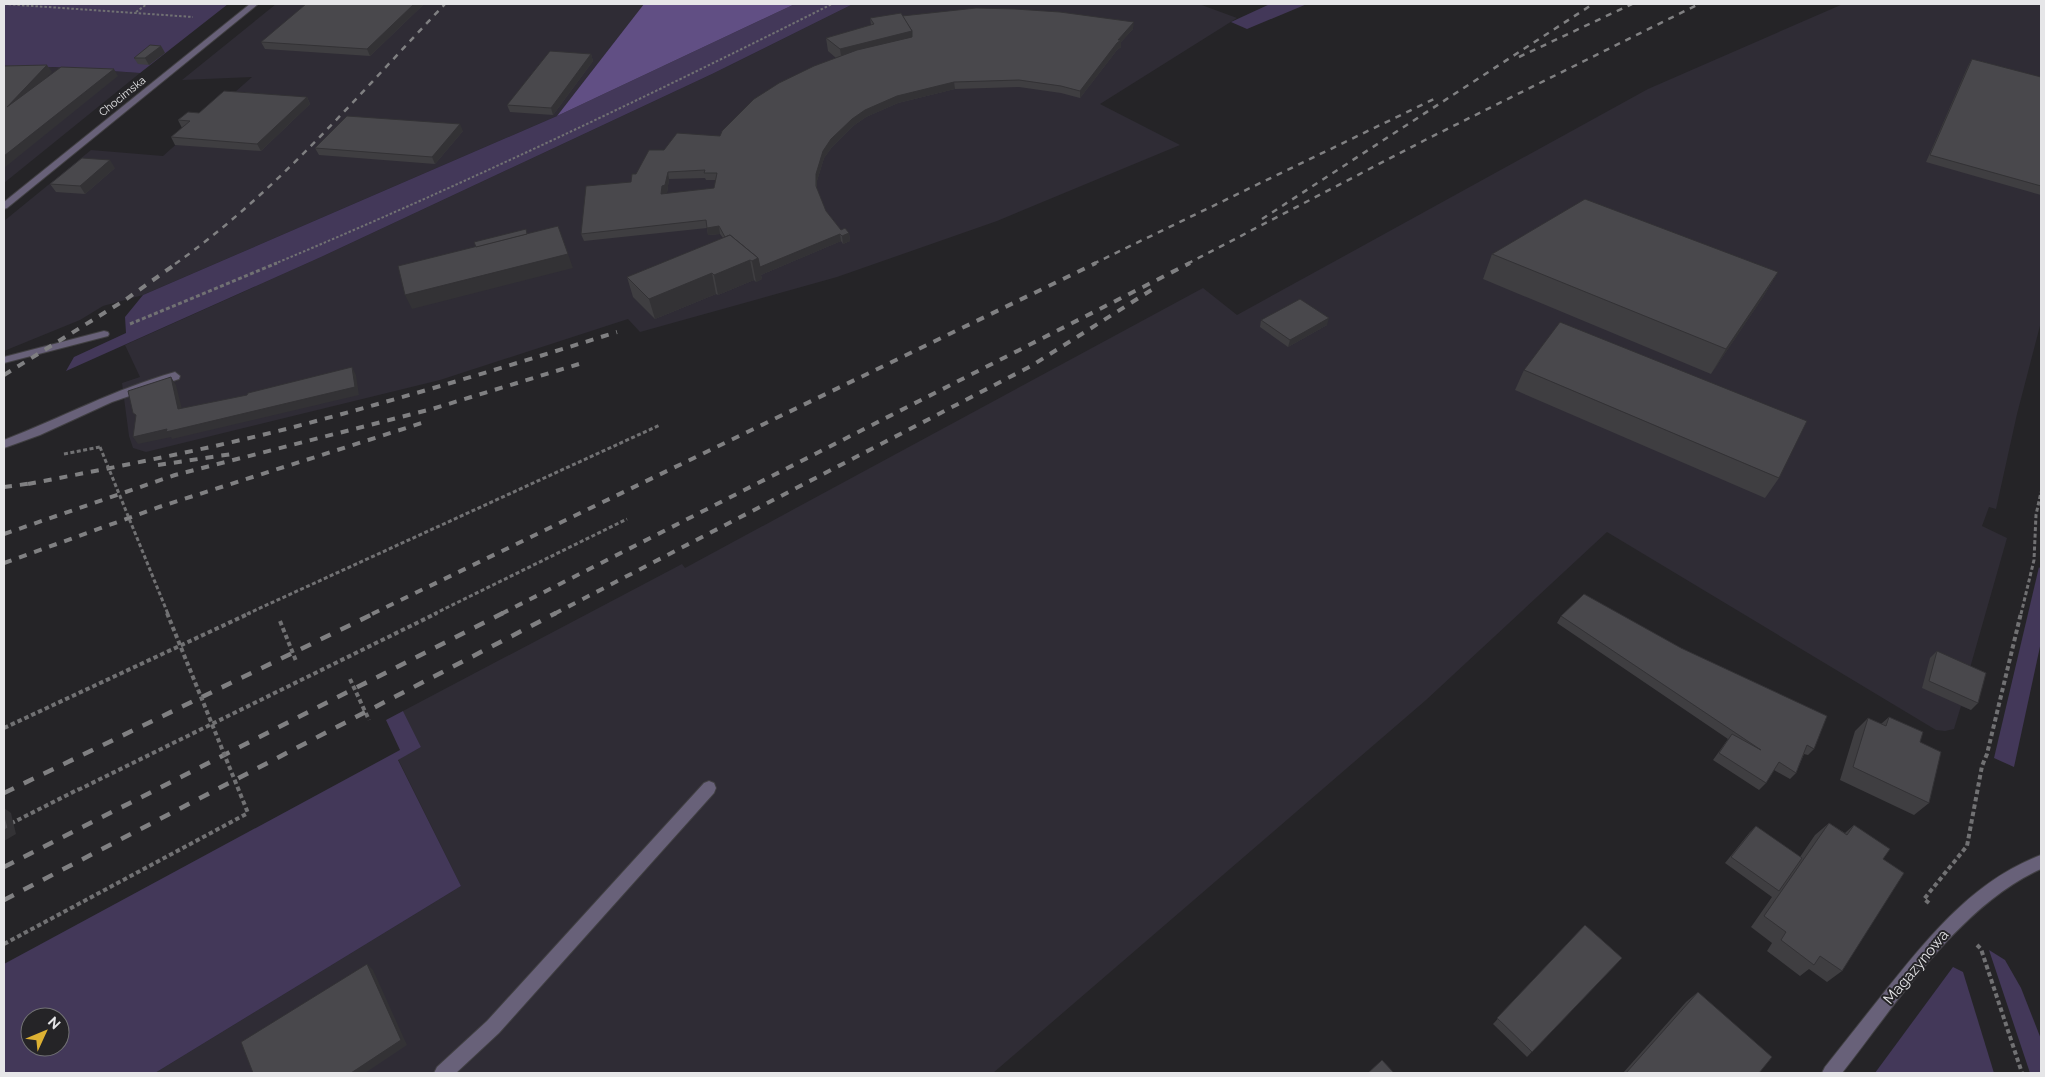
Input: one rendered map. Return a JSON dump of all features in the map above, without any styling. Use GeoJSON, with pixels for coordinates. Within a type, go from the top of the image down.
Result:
{"type":"FeatureCollection","features":[{"type":"Feature","properties":{"kind":"street","name":"Chocimska"},"geometry":{"type":"LineString","coordinates":[[4,206],[254,4]]}},
{"type":"Feature","properties":{"kind":"street"},"geometry":{"type":"LineString","coordinates":[[4,360],[104,334]]}},
{"type":"Feature","properties":{"kind":"street"},"geometry":{"type":"LineString","coordinates":[[4,444],[108,400],[175,376]]}},
{"type":"Feature","properties":{"kind":"street"},"geometry":{"type":"LineString","coordinates":[[443,1073],[493,1027],[710,788]]}},
{"type":"Feature","properties":{"kind":"street","name":"Magazynowa"},"geometry":{"type":"LineString","coordinates":[[1831,1073],[1941,934],[2006,878],[2041,862]]}},
{"type":"Feature","properties":{"kind":"path"},"geometry":{"type":"LineString","coordinates":[[4,4],[234,20]]}},
{"type":"Feature","properties":{"kind":"path"},"geometry":{"type":"LineString","coordinates":[[136,12],[147,4]]}},
{"type":"Feature","properties":{"kind":"path"},"geometry":{"type":"LineString","coordinates":[[104,334],[213,291],[503,164],[711,66],[832,4]]}},
{"type":"Feature","properties":{"kind":"path"},"geometry":{"type":"LineString","coordinates":[[4,728],[286,596],[660,425]]}},
{"type":"Feature","properties":{"kind":"path"},"geometry":{"type":"LineString","coordinates":[[4,944],[248,813],[100,447]]}},
{"type":"Feature","properties":{"kind":"path"},"geometry":{"type":"LineString","coordinates":[[1926,901],[1924,899],[1967,846],[1982,766],[2034,560],[2036,515],[2041,492]]}},
{"type":"Feature","properties":{"kind":"path"},"geometry":{"type":"LineString","coordinates":[[78,790],[627,520]]}},
{"type":"Feature","properties":{"kind":"path"},"geometry":{"type":"LineString","coordinates":[[181,646],[286,596]]}},
{"type":"Feature","properties":{"kind":"path"},"geometry":{"type":"LineString","coordinates":[[280,622],[296,661]]}},
{"type":"Feature","properties":{"kind":"path"},"geometry":{"type":"LineString","coordinates":[[350,679],[369,720]]}},
{"type":"Feature","properties":{"kind":"path"},"geometry":{"type":"LineString","coordinates":[[4,827],[212,723]]}},
{"type":"Feature","properties":{"kind":"path"},"geometry":{"type":"LineString","coordinates":[[1982,949],[2022,1073]]}},
{"type":"Feature","properties":{"kind":"shaded area"},"geometry":{"type":"Polygon","coordinates":[[[4,4],[228,4],[140,73],[55,67],[4,68],[4,4]]]}},
{"type":"Feature","properties":{"kind":"shaded area"},"geometry":{"type":"Polygon","coordinates":[[[276,4],[644,4],[557,116],[143,295],[103,306],[80,320],[4,351],[4,221],[91,150],[163,156],[252,77],[182,80],[276,4]]]}},
{"type":"Feature","properties":{"kind":"shaded area"},"geometry":{"type":"Polygon","coordinates":[[[644,4],[795,4],[557,116],[644,4]]]}},
{"type":"Feature","properties":{"kind":"shaded area"},"geometry":{"type":"Polygon","coordinates":[[[795,4],[853,4],[712,74],[321,257],[66,371],[74,357],[126,333],[125,317],[143,295],[557,116],[795,4]]]}},
{"type":"Feature","properties":{"kind":"shaded area"},"geometry":{"type":"Polygon","coordinates":[[[853,4],[1199,4],[1237,18],[1100,104],[1180,145],[997,221],[837,277],[640,332],[628,319],[440,380],[146,452],[133,448],[129,436],[122,383],[140,377],[125,345],[321,257],[712,74],[853,4]]]}},
{"type":"Feature","properties":{"kind":"shaded area"},"geometry":{"type":"Polygon","coordinates":[[[1270,4],[1307,4],[1247,29],[1231,22],[1270,4]]]}},
{"type":"Feature","properties":{"kind":"shaded area"},"geometry":{"type":"Polygon","coordinates":[[[1843,4],[2041,4],[2041,322],[2017,414],[1996,509],[1989,507],[1982,526],[2007,538],[1968,675],[1971,710],[1961,706],[1954,729],[1936,730],[1607,532],[1426,700],[993,1073],[155,1073],[461,886],[398,759],[421,747],[403,711],[682,564],[685,568],[1203,288],[1237,315],[1648,89],[1843,4]]]}},
{"type":"Feature","properties":{"kind":"shaded area"},"geometry":{"type":"Polygon","coordinates":[[[55,67],[140,73],[4,183],[4,68],[55,67]]]}},
{"type":"Feature","properties":{"kind":"shaded area"},"geometry":{"type":"Polygon","coordinates":[[[2039,567],[2041,570],[2041,642],[2014,767],[1994,758],[2039,567]]]}},
{"type":"Feature","properties":{"kind":"shaded area"},"geometry":{"type":"Polygon","coordinates":[[[403,711],[421,747],[398,760],[461,886],[155,1073],[4,1073],[4,964],[400,750],[386,720],[403,711]]]}},
{"type":"Feature","properties":{"kind":"shaded area"},"geometry":{"type":"Polygon","coordinates":[[[1989,950],[2005,960],[2021,988],[2041,1039],[2041,1073],[2030,1073],[1989,950]]]}},
{"type":"Feature","properties":{"kind":"shaded area"},"geometry":{"type":"Polygon","coordinates":[[[1953,967],[1963,972],[1994,1073],[1875,1073],[1953,967]]]}},
{"type":"Feature","properties":{"kind":"building"},"geometry":{"type":"Polygon","coordinates":[[[306,4],[414,4],[367,49],[261,42],[306,4]]]}},
{"type":"Feature","properties":{"kind":"building"},"geometry":{"type":"Polygon","coordinates":[[[976,8],[1015,9],[1060,12],[1134,22],[1118,40],[1121,40],[1080,91],[1061,86],[1019,80],[954,82],[897,96],[865,110],[852,119],[831,139],[823,151],[816,174],[816,186],[826,211],[841,230],[845,228],[849,233],[842,236],[840,234],[760,267],[758,258],[730,235],[725,237],[719,226],[707,228],[706,220],[581,234],[586,186],[631,182],[632,174],[636,174],[649,150],[664,150],[677,133],[720,136],[722,131],[754,99],[779,83],[814,66],[857,50],[912,37],[912,31],[902,16],[976,8]],[[705,170],[668,172],[661,194],[714,188],[717,173],[704,173],[705,170]]]}},
{"type":"Feature","properties":{"kind":"building"},"geometry":{"type":"Polygon","coordinates":[[[901,13],[912,31],[840,49],[826,38],[874,24],[870,18],[901,13]]]}},
{"type":"Feature","properties":{"kind":"building"},"geometry":{"type":"Polygon","coordinates":[[[150,45],[161,46],[145,58],[134,58],[150,45]]]}},
{"type":"Feature","properties":{"kind":"building"},"geometry":{"type":"Polygon","coordinates":[[[550,51],[591,54],[551,108],[507,105],[550,51]]]}},
{"type":"Feature","properties":{"kind":"building"},"geometry":{"type":"Polygon","coordinates":[[[1972,59],[2041,77],[2041,186],[1930,155],[1972,59]]]}},
{"type":"Feature","properties":{"kind":"building"},"geometry":{"type":"Polygon","coordinates":[[[47,65],[7,107],[61,67],[114,69],[4,156],[4,66],[47,65]]]}},
{"type":"Feature","properties":{"kind":"building"},"geometry":{"type":"Polygon","coordinates":[[[224,91],[307,97],[257,144],[171,137],[190,121],[178,120],[188,112],[199,113],[224,91]]]}},
{"type":"Feature","properties":{"kind":"building"},"geometry":{"type":"Polygon","coordinates":[[[347,116],[460,124],[432,157],[315,148],[347,116]]]}},
{"type":"Feature","properties":{"kind":"building"},"geometry":{"type":"Polygon","coordinates":[[[82,158],[110,160],[80,186],[50,184],[82,158]]]}},
{"type":"Feature","properties":{"kind":"building"},"geometry":{"type":"Polygon","coordinates":[[[1585,199],[1778,272],[1726,349],[1492,254],[1585,199]]]}},
{"type":"Feature","properties":{"kind":"building"},"geometry":{"type":"Polygon","coordinates":[[[558,226],[568,254],[405,295],[398,266],[558,226]]]}},
{"type":"Feature","properties":{"kind":"building"},"geometry":{"type":"Polygon","coordinates":[[[526,229],[527,234],[476,247],[474,242],[526,229]]]}},
{"type":"Feature","properties":{"kind":"building"},"geometry":{"type":"Polygon","coordinates":[[[730,235],[758,258],[714,275],[712,273],[649,299],[627,277],[730,235]]]}},
{"type":"Feature","properties":{"kind":"building"},"geometry":{"type":"Polygon","coordinates":[[[1300,299],[1329,318],[1290,340],[1261,320],[1300,299]]]}},
{"type":"Feature","properties":{"kind":"building"},"geometry":{"type":"Polygon","coordinates":[[[1560,322],[1807,421],[1779,478],[1524,370],[1560,322]]]}},
{"type":"Feature","properties":{"kind":"building"},"geometry":{"type":"Polygon","coordinates":[[[352,367],[355,387],[166,432],[167,429],[133,437],[136,415],[133,413],[128,391],[171,377],[178,409],[247,395],[248,393],[352,367]]]}},
{"type":"Feature","properties":{"kind":"building"},"geometry":{"type":"Polygon","coordinates":[[[1584,594],[1681,648],[1827,716],[1814,749],[1807,745],[1796,773],[1779,762],[1766,783],[1719,753],[1732,734],[1761,750],[1561,616],[1584,594]]]}},
{"type":"Feature","properties":{"kind":"building"},"geometry":{"type":"Polygon","coordinates":[[[1937,651],[1986,673],[1978,703],[1929,681],[1937,651]]]}},
{"type":"Feature","properties":{"kind":"building"},"geometry":{"type":"Polygon","coordinates":[[[1889,717],[1923,732],[1920,742],[1941,752],[1929,803],[1853,767],[1868,718],[1886,726],[1889,717]]]}},
{"type":"Feature","properties":{"kind":"building"},"geometry":{"type":"Polygon","coordinates":[[[4,813],[8,828],[4,830],[4,813]]]}},
{"type":"Feature","properties":{"kind":"building"},"geometry":{"type":"Polygon","coordinates":[[[1829,823],[1847,835],[1854,825],[1890,849],[1883,859],[1904,873],[1842,971],[1820,956],[1814,965],[1781,940],[1786,932],[1764,916],[1829,823]]]}},
{"type":"Feature","properties":{"kind":"building"},"geometry":{"type":"Polygon","coordinates":[[[1756,826],[1802,858],[1779,891],[1731,857],[1756,826]]]}},
{"type":"Feature","properties":{"kind":"building"},"geometry":{"type":"Polygon","coordinates":[[[1585,925],[1622,958],[1532,1052],[1497,1018],[1585,925]]]}},
{"type":"Feature","properties":{"kind":"building"},"geometry":{"type":"Polygon","coordinates":[[[367,964],[401,1040],[351,1073],[253,1073],[241,1042],[367,964]]]}},
{"type":"Feature","properties":{"kind":"building"},"geometry":{"type":"Polygon","coordinates":[[[1698,992],[1772,1057],[1759,1073],[1626,1073],[1698,992]]]}},
{"type":"Feature","properties":{"kind":"building"},"geometry":{"type":"Polygon","coordinates":[[[1382,1060],[1394,1073],[1368,1073],[1382,1060]]]}},
{"type":"Feature","properties":{"kind":"railway"},"geometry":{"type":"LineString","coordinates":[[175,264],[212,236],[283,174],[349,107],[445,4]]}},
{"type":"Feature","properties":{"kind":"railway"},"geometry":{"type":"LineString","coordinates":[[1262,219],[1593,4]]}},
{"type":"Feature","properties":{"kind":"railway"},"geometry":{"type":"LineString","coordinates":[[1519,57],[1632,4]]}},
{"type":"Feature","properties":{"kind":"railway"},"geometry":{"type":"LineString","coordinates":[[1187,264],[1425,140],[1699,4]]}},
{"type":"Feature","properties":{"kind":"railway"},"geometry":{"type":"LineString","coordinates":[[1093,264],[1434,99]]}},
{"type":"Feature","properties":{"kind":"railway"},"geometry":{"type":"LineString","coordinates":[[4,375],[125,300],[177,263]]}},
{"type":"Feature","properties":{"kind":"railway"},"geometry":{"type":"LineString","coordinates":[[372,614],[1096,263]]}},
{"type":"Feature","properties":{"kind":"railway"},"geometry":{"type":"LineString","coordinates":[[501,614],[1190,263]]}},
{"type":"Feature","properties":{"kind":"railway"},"geometry":{"type":"LineString","coordinates":[[554,614],[1031,366],[1153,289]]}},
{"type":"Feature","properties":{"kind":"railway"},"geometry":{"type":"LineString","coordinates":[[31,483],[193,451],[290,428],[454,382],[617,332]]}},
{"type":"Feature","properties":{"kind":"railway"},"geometry":{"type":"LineString","coordinates":[[4,534],[175,475],[432,409],[579,364]]}},
{"type":"Feature","properties":{"kind":"railway"},"geometry":{"type":"LineString","coordinates":[[4,563],[162,506],[428,421]]}},
{"type":"Feature","properties":{"kind":"railway"},"geometry":{"type":"LineString","coordinates":[[158,465],[232,454]]}},
{"type":"Feature","properties":{"kind":"railway"},"geometry":{"type":"LineString","coordinates":[[4,487],[31,483]]}},
{"type":"Feature","properties":{"kind":"railway"},"geometry":{"type":"LineString","coordinates":[[4,793],[375,613]]}},
{"type":"Feature","properties":{"kind":"railway"},"geometry":{"type":"LineString","coordinates":[[4,867],[503,613]]}},
{"type":"Feature","properties":{"kind":"railway"},"geometry":{"type":"LineString","coordinates":[[4,900],[556,613]]}}]}
